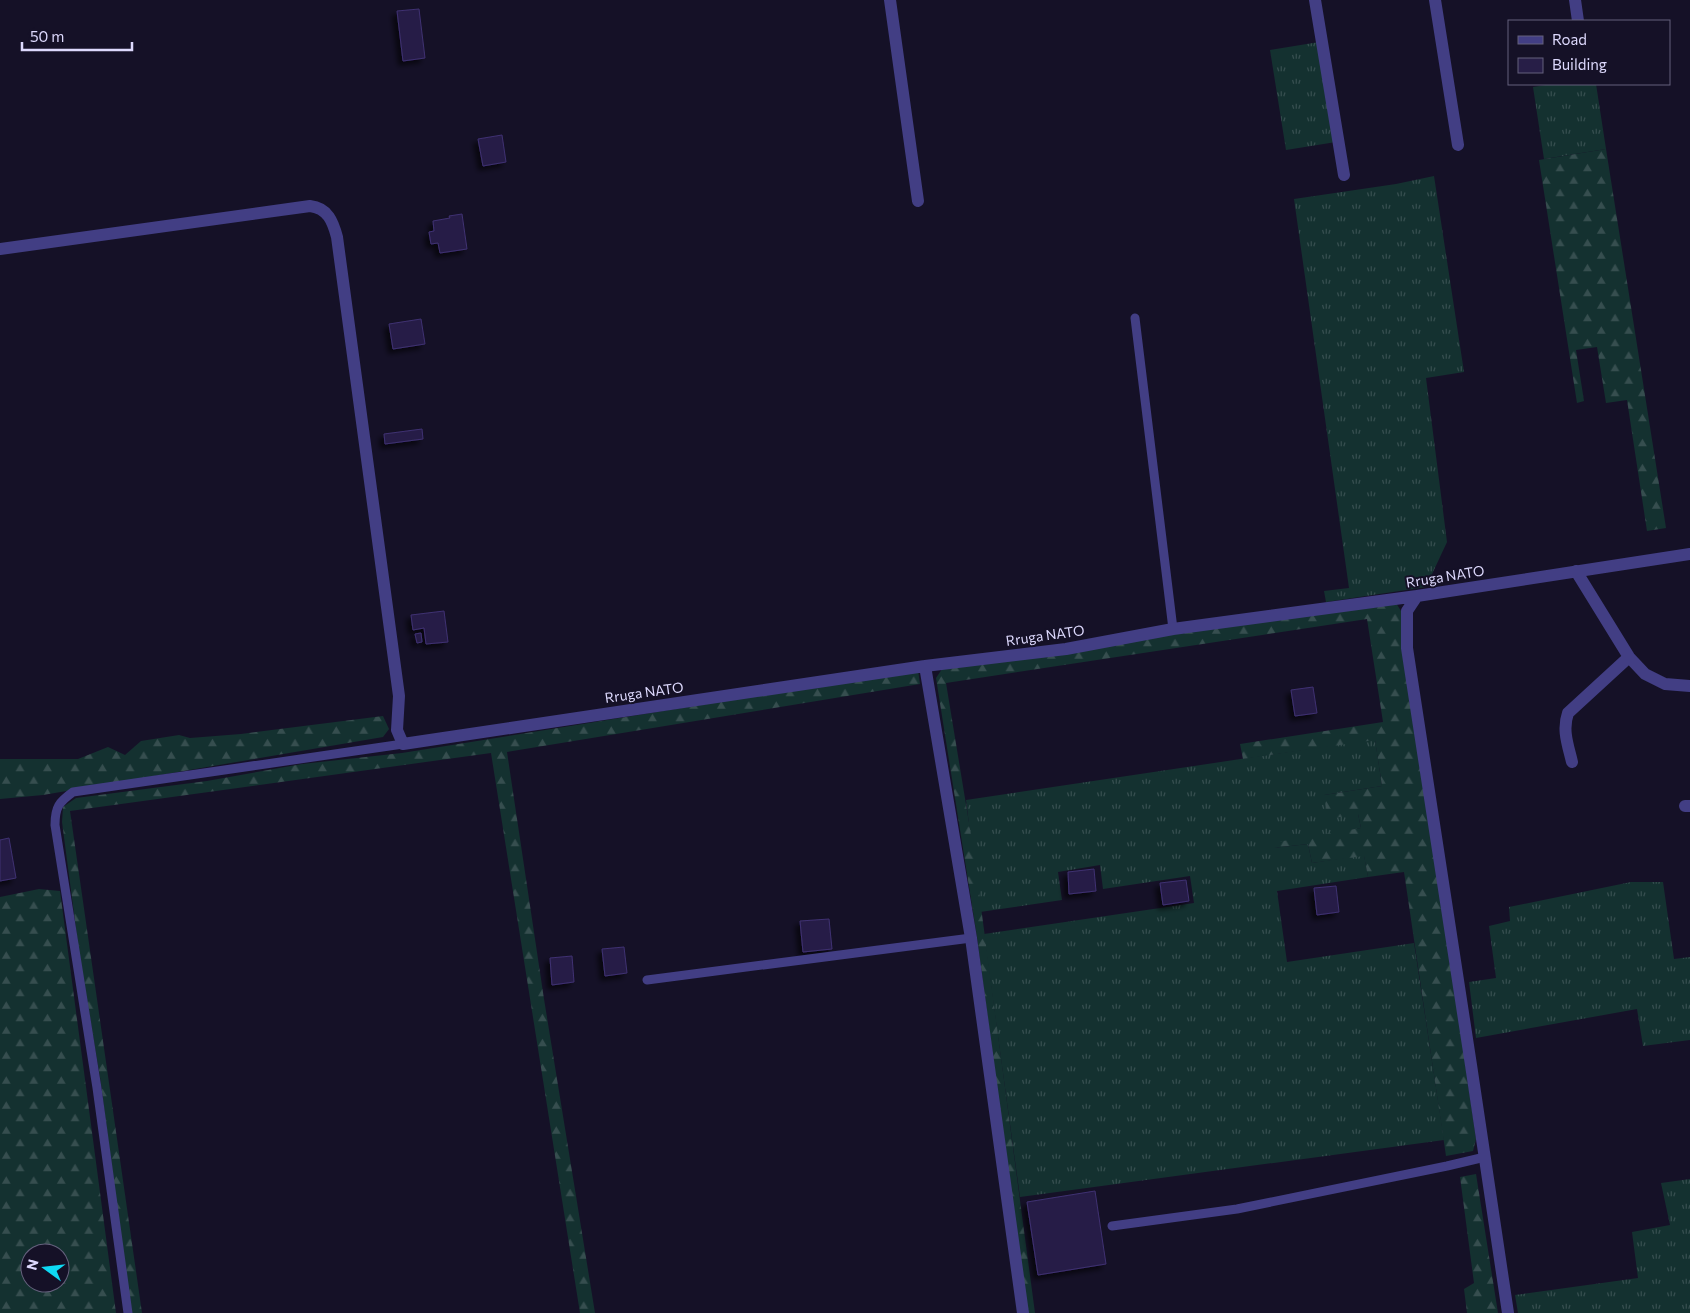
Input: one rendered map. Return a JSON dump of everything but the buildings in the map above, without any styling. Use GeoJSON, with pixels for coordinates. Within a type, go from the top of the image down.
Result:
{"type":"FeatureCollection","features":[{"type":"Feature","properties":{"kind":"street"},"geometry":{"type":"LineString","coordinates":[[890,0],[918,201]]}},
{"type":"Feature","properties":{"kind":"street"},"geometry":{"type":"LineString","coordinates":[[1315,0],[1344,176]]}},
{"type":"Feature","properties":{"kind":"street"},"geometry":{"type":"LineString","coordinates":[[1435,0],[1458,146]]}},
{"type":"Feature","properties":{"kind":"street"},"geometry":{"type":"LineString","coordinates":[[1576,0],[1578,20]]}},
{"type":"Feature","properties":{"kind":"street"},"geometry":{"type":"LineString","coordinates":[[0,249],[310,206],[318,207],[326,213],[333,222],[337,237],[399,696],[397,730],[403,744]]}},
{"type":"Feature","properties":{"kind":"street","name":"Rruga NATO"},"geometry":{"type":"LineString","coordinates":[[403,744],[925,666],[1066,649],[1173,629],[1416,596],[1690,554]]}},
{"type":"Feature","properties":{"kind":"street"},"geometry":{"type":"LineString","coordinates":[[1576,571],[1629,657],[1645,674],[1665,684],[1690,686]]}},
{"type":"Feature","properties":{"kind":"street"},"geometry":{"type":"LineString","coordinates":[[1416,596],[1408,611],[1407,648],[1508,1313]]}},
{"type":"Feature","properties":{"kind":"street"},"geometry":{"type":"LineString","coordinates":[[1572,762],[1565,734],[1568,713],[1629,657]]}},
{"type":"Feature","properties":{"kind":"street"},"geometry":{"type":"LineString","coordinates":[[925,666],[971,938],[1024,1313]]}},
{"type":"Feature","properties":{"kind":"lane"},"geometry":{"type":"LineString","coordinates":[[1135,318],[1173,629]]}},
{"type":"Feature","properties":{"kind":"lane"},"geometry":{"type":"LineString","coordinates":[[128,1313],[97,1088],[55,825],[55,812],[62,800],[73,792],[403,744]]}},
{"type":"Feature","properties":{"kind":"lane"},"geometry":{"type":"LineString","coordinates":[[647,980],[971,938]]}},
{"type":"Feature","properties":{"kind":"lane"},"geometry":{"type":"LineString","coordinates":[[1112,1226],[1237,1209],[1485,1157]]}},
{"type":"Feature","properties":{"kind":"green space"},"geometry":{"type":"Polygon","coordinates":[[[1319,42],[1336,142],[1286,150],[1270,50],[1319,42]]]}},
{"type":"Feature","properties":{"kind":"green space"},"geometry":{"type":"Polygon","coordinates":[[[1546,85],[1596,85],[1606,149],[1544,159],[1533,87],[1546,85]]]}},
{"type":"Feature","properties":{"kind":"green space"},"geometry":{"type":"Polygon","coordinates":[[[1606,149],[1666,528],[1647,531],[1627,400],[1606,403],[1597,347],[1576,350],[1584,401],[1577,403],[1539,160],[1606,149]]]}},
{"type":"Feature","properties":{"kind":"green space"},"geometry":{"type":"Polygon","coordinates":[[[1434,176],[1464,372],[1426,378],[1447,542],[1426,587],[1326,602],[1324,591],[1349,588],[1294,199],[1396,184],[1434,176]]]}},
{"type":"Feature","properties":{"kind":"green space"},"geometry":{"type":"Polygon","coordinates":[[[1396,603],[1401,611],[1476,1139],[1473,1151],[1446,1156],[1404,872],[1368,877],[1364,856],[1312,863],[1308,844],[1273,848],[1271,843],[1361,828],[1358,814],[1328,819],[1324,795],[1382,786],[1375,740],[1243,759],[1240,744],[1383,722],[1367,619],[946,683],[973,847],[1035,1313],[1027,1313],[977,937],[936,678],[942,669],[1128,640],[1396,603]]]}},
{"type":"Feature","properties":{"kind":"green space"},"geometry":{"type":"Polygon","coordinates":[[[918,670],[920,684],[507,752],[544,999],[595,1313],[580,1313],[491,753],[70,811],[142,1313],[131,1313],[100,1077],[80,959],[62,822],[63,807],[76,798],[207,781],[302,764],[402,753],[918,670]]]}},
{"type":"Feature","properties":{"kind":"green space"},"geometry":{"type":"Polygon","coordinates":[[[383,716],[389,729],[383,737],[43,795],[0,799],[0,759],[78,759],[108,747],[125,755],[141,741],[179,735],[190,738],[241,734],[383,716]]]}},
{"type":"Feature","properties":{"kind":"green space"},"geometry":{"type":"Polygon","coordinates":[[[1375,739],[1382,786],[1324,795],[1358,814],[1361,828],[1273,848],[1308,844],[1312,863],[1364,855],[1368,877],[1277,891],[1287,962],[1414,943],[1444,1140],[1020,1197],[984,934],[1194,903],[1190,876],[1103,889],[1100,865],[1058,872],[1062,900],[980,912],[966,800],[1375,739]]]}},
{"type":"Feature","properties":{"kind":"green space"},"geometry":{"type":"Polygon","coordinates":[[[1631,882],[1663,882],[1674,959],[1690,957],[1690,1040],[1643,1046],[1637,1009],[1476,1038],[1469,982],[1496,978],[1489,926],[1510,921],[1509,907],[1631,882]]]}},
{"type":"Feature","properties":{"kind":"green space"},"geometry":{"type":"Polygon","coordinates":[[[39,889],[60,891],[116,1313],[0,1313],[0,897],[39,889]]]}},
{"type":"Feature","properties":{"kind":"green space"},"geometry":{"type":"Polygon","coordinates":[[[1476,1174],[1498,1313],[1467,1313],[1464,1289],[1474,1283],[1460,1177],[1476,1174]]]}},
{"type":"Feature","properties":{"kind":"green space"},"geometry":{"type":"Polygon","coordinates":[[[1690,1179],[1690,1313],[1518,1313],[1515,1295],[1638,1278],[1632,1232],[1670,1225],[1661,1183],[1690,1179]]]}}]}
